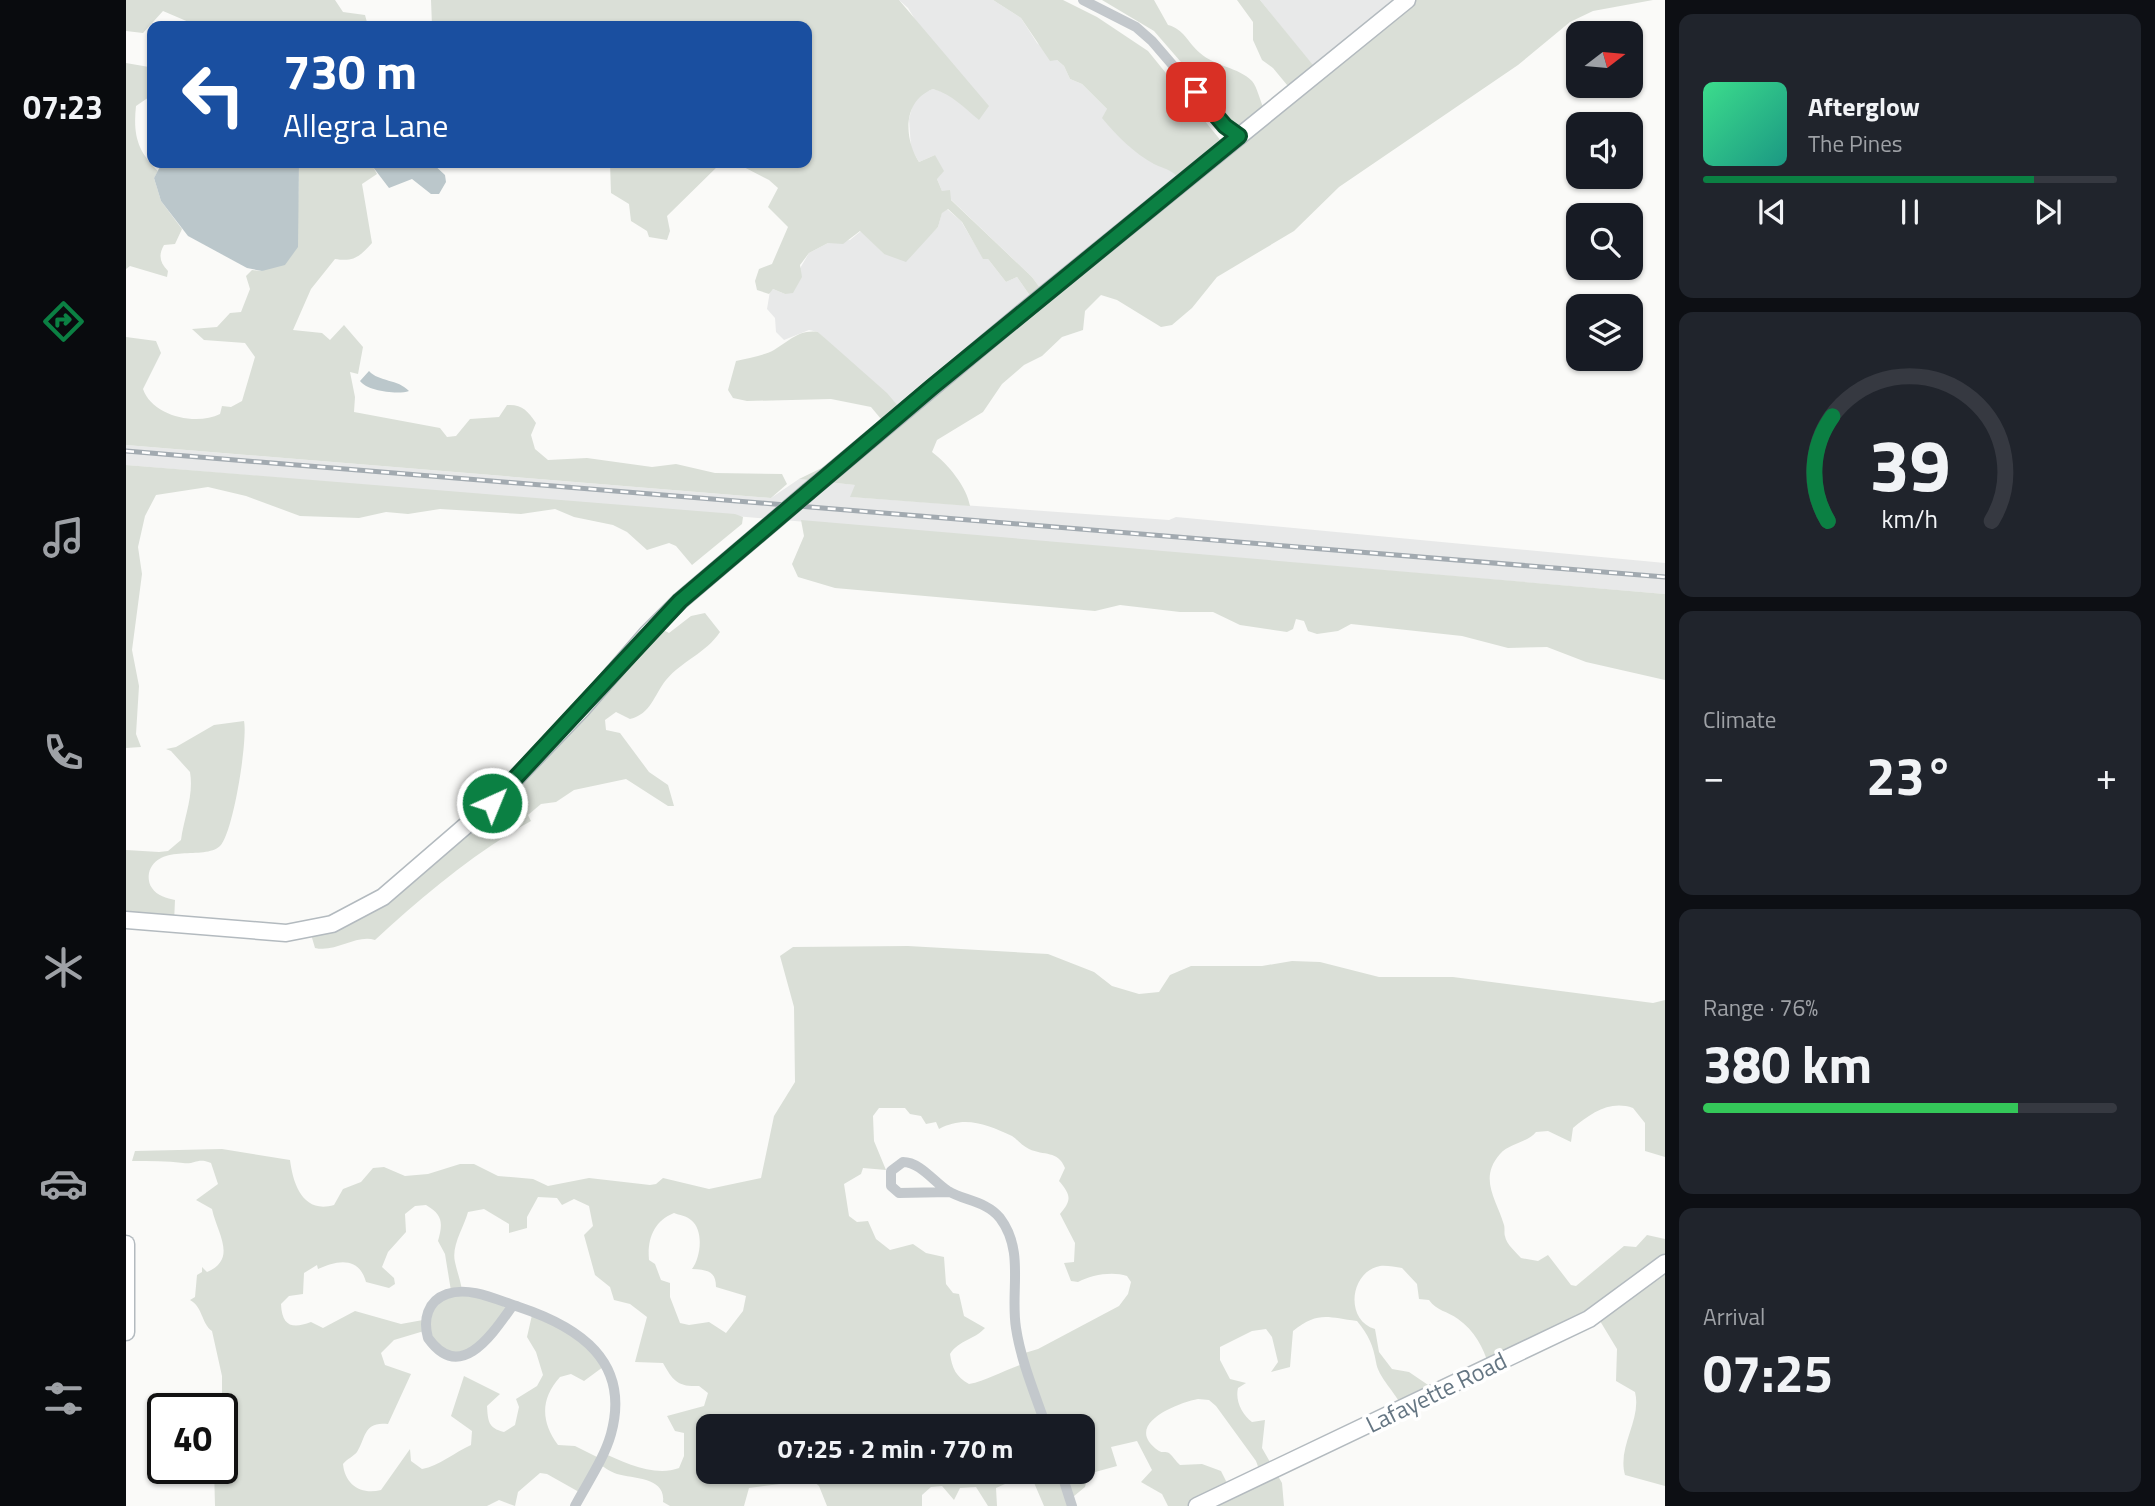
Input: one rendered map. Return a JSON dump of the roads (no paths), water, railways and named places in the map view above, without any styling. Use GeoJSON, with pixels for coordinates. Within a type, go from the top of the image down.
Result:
{"type":"FeatureCollection","features":[{"type":"Feature","properties":{"kind":"street"},"geometry":{"type":"LineString","coordinates":[[1083,0],[1136,27],[1152,41],[1225,126],[1239,136]]}},
{"type":"Feature","properties":{"kind":"street"},"geometry":{"type":"LineString","coordinates":[[126,920],[286,933],[332,924],[383,897],[492,803],[680,601],[809,491],[1407,0]]}},
{"type":"Feature","properties":{"kind":"street"},"geometry":{"type":"LineString","coordinates":[[950,1192],[899,1193],[891,1186],[891,1171],[898,1164],[913,1164],[950,1192],[990,1209],[999,1216],[1009,1235],[1015,1258],[1013,1301],[1016,1329],[1042,1414]]}},
{"type":"Feature","properties":{"kind":"street"},"geometry":{"type":"LineString","coordinates":[[126,1244],[126,1332]]}},
{"type":"Feature","properties":{"kind":"street","name":"Lafayette Road"},"geometry":{"type":"LineString","coordinates":[[1198,1506],[1589,1319],[1665,1263]]}},
{"type":"Feature","properties":{"kind":"street"},"geometry":{"type":"LineString","coordinates":[[513,1306],[482,1344],[466,1355],[444,1354],[428,1338],[426,1316],[430,1306],[449,1293],[469,1293],[513,1306],[557,1320],[577,1332],[594,1348],[610,1379],[614,1413],[610,1436],[576,1506]]}},
{"type":"Feature","properties":{"kind":"street"},"geometry":{"type":"LineString","coordinates":[[1064,1484],[1072,1506]]}},
{"type":"Feature","properties":{"kind":"railway"},"geometry":{"type":"LineString","coordinates":[[126,451],[1665,577]]}}]}
